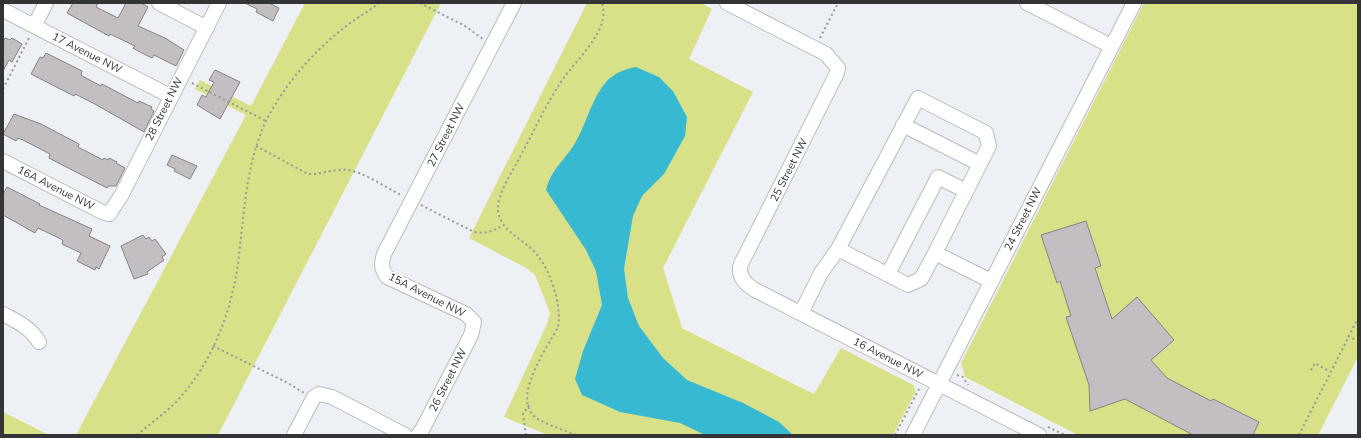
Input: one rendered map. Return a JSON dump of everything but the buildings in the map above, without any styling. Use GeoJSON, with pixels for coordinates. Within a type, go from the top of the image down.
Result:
{"type":"FeatureCollection","features":[{"type":"Feature","properties":{"kind":"street"},"geometry":{"type":"LineString","coordinates":[[34,26],[46,3]]}},
{"type":"Feature","properties":{"kind":"street"},"geometry":{"type":"LineString","coordinates":[[159,3],[207,28]]}},
{"type":"Feature","properties":{"kind":"street","name":"28 Street NW"},"geometry":{"type":"LineString","coordinates":[[110,214],[219,3]]}},
{"type":"Feature","properties":{"kind":"street","name":"27 Street NW"},"geometry":{"type":"LineString","coordinates":[[381,268],[384,254],[514,3]]}},
{"type":"Feature","properties":{"kind":"street"},"geometry":{"type":"LineString","coordinates":[[727,3],[815,48]]}},
{"type":"Feature","properties":{"kind":"street"},"geometry":{"type":"LineString","coordinates":[[1027,3],[1111,46]]}},
{"type":"Feature","properties":{"kind":"street","name":"24 Street NW"},"geometry":{"type":"LineString","coordinates":[[913,435],[1134,3]]}},
{"type":"Feature","properties":{"kind":"street","name":"17 Avenue NW"},"geometry":{"type":"LineString","coordinates":[[3,10],[170,96]]}},
{"type":"Feature","properties":{"kind":"street","name":"25 Street NW"},"geometry":{"type":"LineString","coordinates":[[741,277],[741,264],[838,73],[838,68],[835,63],[826,54],[815,48]]}},
{"type":"Feature","properties":{"kind":"street"},"geometry":{"type":"LineString","coordinates":[[801,313],[821,273],[838,248],[918,98],[986,133],[989,146],[921,279],[908,285],[838,248]]}},
{"type":"Feature","properties":{"kind":"street"},"geometry":{"type":"LineString","coordinates":[[903,125],[980,164]]}},
{"type":"Feature","properties":{"kind":"street","name":"16A Avenue NW"},"geometry":{"type":"LineString","coordinates":[[3,161],[102,212],[110,214]]}},
{"type":"Feature","properties":{"kind":"street"},"geometry":{"type":"LineString","coordinates":[[888,274],[938,177],[966,191]]}},
{"type":"Feature","properties":{"kind":"street"},"geometry":{"type":"LineString","coordinates":[[935,253],[991,281]]}},
{"type":"Feature","properties":{"kind":"street","name":"15A Avenue NW"},"geometry":{"type":"LineString","coordinates":[[381,268],[387,277],[466,314],[474,322]]}},
{"type":"Feature","properties":{"kind":"street","name":"16 Avenue NW"},"geometry":{"type":"LineString","coordinates":[[741,277],[748,286],[1039,435]]}},
{"type":"Feature","properties":{"kind":"street"},"geometry":{"type":"LineString","coordinates":[[3,314],[22,324],[34,333],[39,342]]}},
{"type":"Feature","properties":{"kind":"street","name":"26 Street NW"},"geometry":{"type":"LineString","coordinates":[[418,435],[471,335],[474,322]]}},
{"type":"Feature","properties":{"kind":"street"},"geometry":{"type":"LineString","coordinates":[[294,435],[315,397],[332,397],[406,435]]}},
{"type":"Feature","properties":{"kind":"path"},"geometry":{"type":"LineString","coordinates":[[137,435],[164,413],[184,393],[197,375],[213,346],[225,317],[234,287],[240,254],[245,194],[256,146],[266,121],[292,80],[318,51],[346,26],[380,3]]}},
{"type":"Feature","properties":{"kind":"path"},"geometry":{"type":"LineString","coordinates":[[420,3],[464,26],[493,44]]}},
{"type":"Feature","properties":{"kind":"path"},"geometry":{"type":"LineString","coordinates":[[576,435],[541,421],[532,414],[528,405],[527,391],[530,379],[558,327],[560,319],[558,305],[546,269],[538,256],[528,245],[508,231],[499,217],[498,208],[504,188],[551,97],[598,34],[603,14],[602,3]]}},
{"type":"Feature","properties":{"kind":"path"},"geometry":{"type":"LineString","coordinates":[[815,48],[838,3]]}},
{"type":"Feature","properties":{"kind":"path"},"geometry":{"type":"LineString","coordinates":[[3,89],[34,26]]}},
{"type":"Feature","properties":{"kind":"path"},"geometry":{"type":"LineString","coordinates":[[180,77],[266,121]]}},
{"type":"Feature","properties":{"kind":"path"},"geometry":{"type":"LineString","coordinates":[[256,146],[308,174],[316,175],[334,170],[348,170],[405,197]]}},
{"type":"Feature","properties":{"kind":"path"},"geometry":{"type":"LineString","coordinates":[[422,206],[474,232],[487,233],[504,225]]}},
{"type":"Feature","properties":{"kind":"path"},"geometry":{"type":"LineString","coordinates":[[1299,435],[1358,318]]}},
{"type":"Feature","properties":{"kind":"path"},"geometry":{"type":"LineString","coordinates":[[1348,336],[1358,340]]}},
{"type":"Feature","properties":{"kind":"path"},"geometry":{"type":"LineString","coordinates":[[213,346],[315,397]]}},
{"type":"Feature","properties":{"kind":"path"},"geometry":{"type":"LineString","coordinates":[[1311,370],[1314,363],[1330,372]]}},
{"type":"Feature","properties":{"kind":"path"},"geometry":{"type":"LineString","coordinates":[[895,435],[927,378]]}},
{"type":"Feature","properties":{"kind":"path"},"geometry":{"type":"LineString","coordinates":[[526,435],[523,414],[528,405]]}},
{"type":"Feature","properties":{"kind":"green space"},"geometry":{"type":"Polygon","coordinates":[[[305,3],[441,3],[218,435],[76,435],[246,115],[195,89],[200,80],[251,106],[305,3]]]}},
{"type":"Feature","properties":{"kind":"green space"},"geometry":{"type":"Polygon","coordinates":[[[587,3],[701,3],[712,9],[689,59],[753,92],[663,268],[682,328],[814,394],[841,348],[913,385],[916,391],[893,435],[548,435],[504,417],[547,324],[550,313],[535,275],[528,269],[469,238],[587,3]]]}},
{"type":"Feature","properties":{"kind":"green space"},"geometry":{"type":"Polygon","coordinates":[[[1144,3],[1358,3],[1358,357],[1318,435],[1078,435],[965,377],[961,363],[1144,3]]]}},
{"type":"Feature","properties":{"kind":"green space"},"geometry":{"type":"Polygon","coordinates":[[[3,412],[49,435],[3,435],[3,412]]]}},
{"type":"Feature","properties":{"kind":"water"},"geometry":{"type":"Polygon","coordinates":[[[636,67],[659,77],[673,91],[687,117],[685,136],[664,174],[642,196],[633,216],[624,269],[628,298],[639,326],[663,358],[687,380],[743,403],[779,422],[793,435],[705,435],[680,423],[620,412],[582,395],[575,379],[583,351],[602,305],[596,271],[586,250],[546,190],[553,172],[577,140],[596,97],[606,82],[624,70],[636,67]]]}}]}
